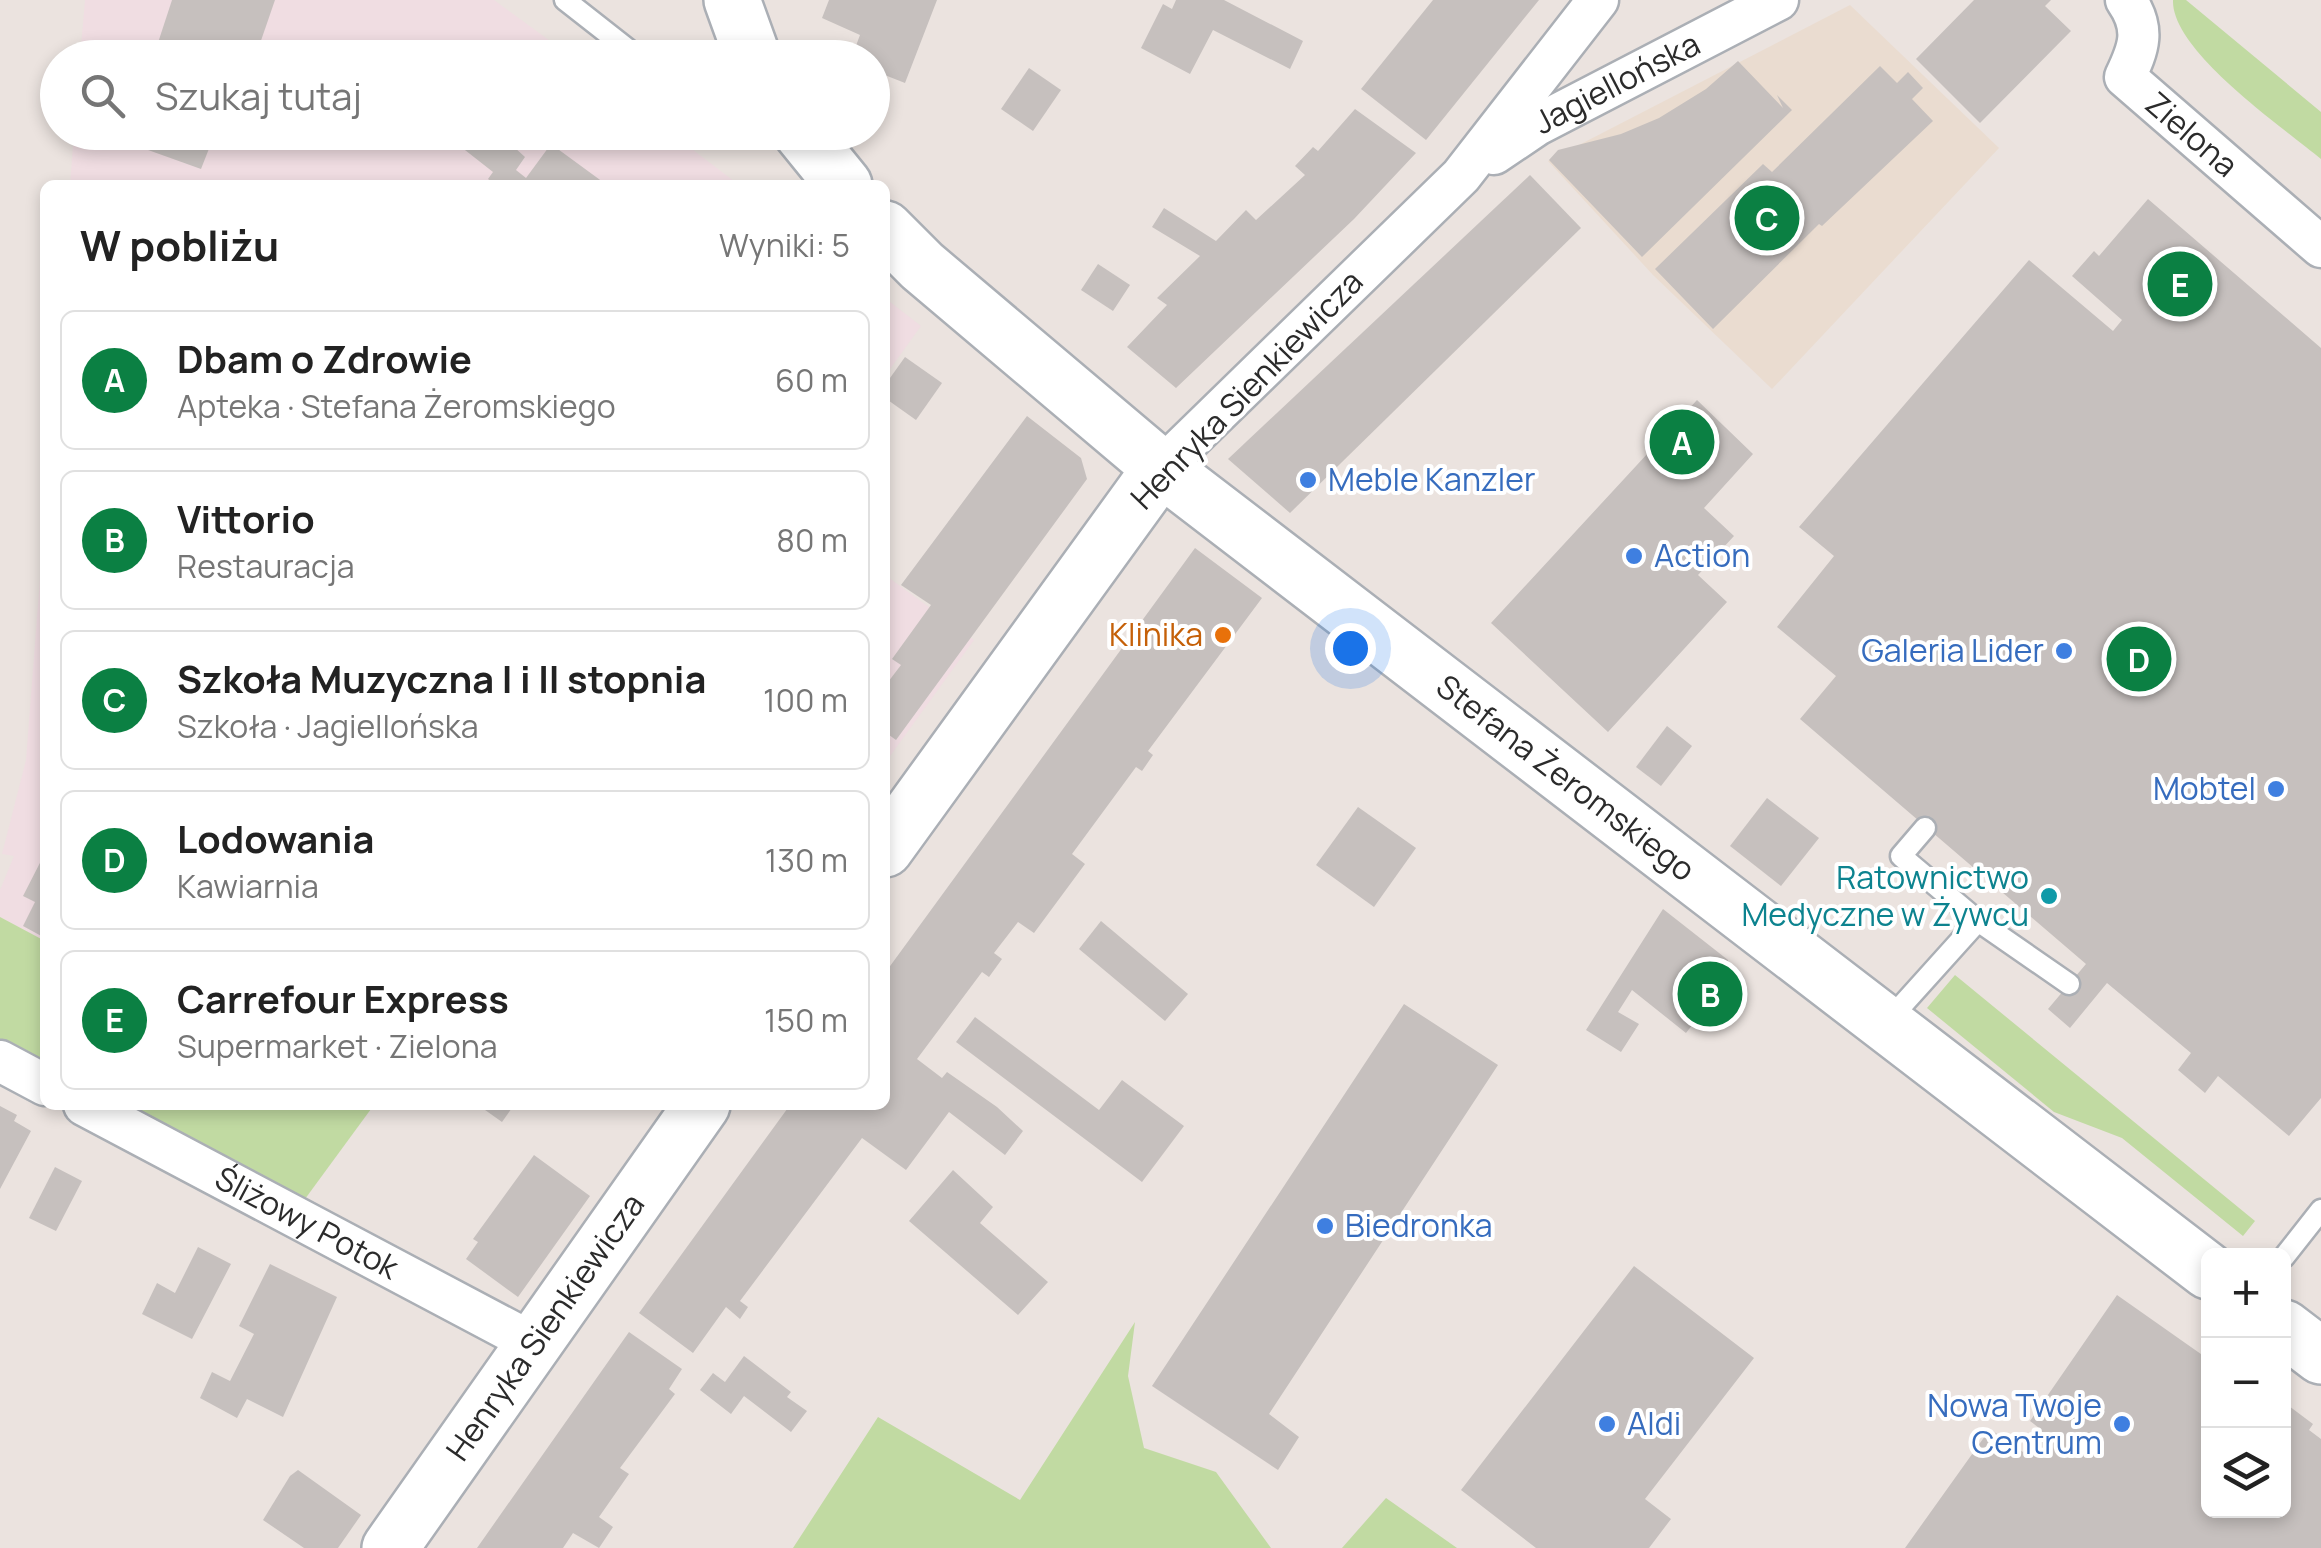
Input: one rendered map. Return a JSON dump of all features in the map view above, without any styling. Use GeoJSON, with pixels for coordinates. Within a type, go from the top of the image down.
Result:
{"type":"FeatureCollection","features":[{"type":"Feature","properties":{"kind":"street"},"geometry":{"type":"LineString","coordinates":[[732,0],[746,40]]}},
{"type":"Feature","properties":{"kind":"street","name":"Henryka Sienkiewicza"},"geometry":{"type":"LineString","coordinates":[[890,842],[1162,468],[1461,176],[1598,0]]}},
{"type":"Feature","properties":{"kind":"street","name":"Zielona"},"geometry":{"type":"LineString","coordinates":[[2126,0],[2140,26],[2141,44],[2125,77],[2321,247]]}},
{"type":"Feature","properties":{"kind":"street","name":"Jagiellońska"},"geometry":{"type":"LineString","coordinates":[[1461,176],[1537,125],[1764,2]]}},
{"type":"Feature","properties":{"kind":"street"},"geometry":{"type":"LineString","coordinates":[[816,150],[840,180]]}},
{"type":"Feature","properties":{"kind":"street","name":"Stefana Żeromskiego"},"geometry":{"type":"LineString","coordinates":[[890,233],[922,266],[1162,468],[2201,1267]]}},
{"type":"Feature","properties":{"kind":"street"},"geometry":{"type":"LineString","coordinates":[[0,1060],[40,1081]]}},
{"type":"Feature","properties":{"kind":"street","name":"Śliżowy Potok"},"geometry":{"type":"LineString","coordinates":[[93,1110],[532,1343]]}},
{"type":"Feature","properties":{"kind":"street","name":"Henryka Sienkiewicza"},"geometry":{"type":"LineString","coordinates":[[390,1548],[698,1110]]}},
{"type":"Feature","properties":{"kind":"street"},"geometry":{"type":"LineString","coordinates":[[2291,1333],[2321,1356]]}},
{"type":"Feature","properties":{"kind":"lane"},"geometry":{"type":"LineString","coordinates":[[565,0],[616,40]]}},
{"type":"Feature","properties":{"kind":"lane"},"geometry":{"type":"LineString","coordinates":[[1925,828],[1901,856],[1978,922],[2069,984]]}},
{"type":"Feature","properties":{"kind":"lane"},"geometry":{"type":"LineString","coordinates":[[1886,1024],[1978,922]]}},
{"type":"Feature","properties":{"kind":"lane"},"geometry":{"type":"LineString","coordinates":[[2291,1248],[2321,1210]]}},
{"type":"Feature","properties":{"kind":"shaded area"},"geometry":{"type":"Polygon","coordinates":[[[85,0],[494,0],[549,40],[82,40],[85,0]]]}},
{"type":"Feature","properties":{"kind":"shaded area"},"geometry":{"type":"Polygon","coordinates":[[[1850,5],[1999,148],[1772,389],[1653,275],[1548,161],[1850,5]]]}},
{"type":"Feature","properties":{"kind":"shaded area"},"geometry":{"type":"Polygon","coordinates":[[[73,150],[693,150],[732,180],[70,180],[73,150]]]}},
{"type":"Feature","properties":{"kind":"shaded area"},"geometry":{"type":"Polygon","coordinates":[[[890,302],[921,326],[890,369],[890,302]]]}},
{"type":"Feature","properties":{"kind":"shaded area"},"geometry":{"type":"Polygon","coordinates":[[[40,579],[40,938],[0,917],[0,890],[14,856],[2,854],[26,760],[40,579]]]}},
{"type":"Feature","properties":{"kind":"shaded area"},"geometry":{"type":"Polygon","coordinates":[[[890,579],[974,640],[890,756],[890,579]]]}},
{"type":"Feature","properties":{"kind":"green space"},"geometry":{"type":"Polygon","coordinates":[[[2173,0],[2186,0],[2321,112],[2321,159],[2209,65],[2177,20],[2173,0]]]}},
{"type":"Feature","properties":{"kind":"green space"},"geometry":{"type":"Polygon","coordinates":[[[0,917],[40,938],[40,1067],[0,1047],[0,917]]]}},
{"type":"Feature","properties":{"kind":"green space"},"geometry":{"type":"Polygon","coordinates":[[[1955,975],[2255,1221],[2243,1236],[2122,1138],[2054,1112],[1927,1008],[1955,975]]]}},
{"type":"Feature","properties":{"kind":"green space"},"geometry":{"type":"Polygon","coordinates":[[[127,1110],[370,1110],[305,1199],[127,1110]]]}},
{"type":"Feature","properties":{"kind":"green space"},"geometry":{"type":"Polygon","coordinates":[[[1135,1322],[1128,1376],[1144,1448],[1216,1472],[1271,1548],[793,1548],[878,1417],[1020,1500],[1135,1322]]]}},
{"type":"Feature","properties":{"kind":"green space"},"geometry":{"type":"Polygon","coordinates":[[[1386,1498],[1457,1548],[1342,1548],[1386,1498]]]}},
{"type":"Feature","properties":{"kind":"building"},"geometry":{"type":"Polygon","coordinates":[[[172,0],[275,0],[261,40],[159,40],[172,0]]]}},
{"type":"Feature","properties":{"kind":"building"},"geometry":{"type":"Polygon","coordinates":[[[829,0],[937,0],[905,83],[890,77],[890,40],[858,40],[860,35],[822,18],[829,0]]]}},
{"type":"Feature","properties":{"kind":"building"},"geometry":{"type":"Polygon","coordinates":[[[1176,0],[1224,0],[1303,41],[1290,69],[1213,30],[1190,74],[1141,48],[1163,4],[1172,9],[1176,0]]]}},
{"type":"Feature","properties":{"kind":"building"},"geometry":{"type":"Polygon","coordinates":[[[1433,0],[1539,0],[1426,140],[1361,89],[1433,0]]]}},
{"type":"Feature","properties":{"kind":"building"},"geometry":{"type":"Polygon","coordinates":[[[1974,0],[2051,0],[2045,6],[2071,31],[1980,123],[1916,59],[1974,0]]]}},
{"type":"Feature","properties":{"kind":"building"},"geometry":{"type":"Polygon","coordinates":[[[1738,61],[1783,108],[1777,95],[1792,110],[1642,257],[1549,160],[1558,150],[1621,134],[1659,118],[1706,89],[1738,61]]]}},
{"type":"Feature","properties":{"kind":"building"},"geometry":{"type":"Polygon","coordinates":[[[1880,66],[1897,83],[1908,72],[1923,88],[1912,99],[1933,121],[1822,226],[1819,224],[1713,329],[1655,269],[1763,164],[1772,172],[1880,66]]]}},
{"type":"Feature","properties":{"kind":"building"},"geometry":{"type":"Polygon","coordinates":[[[1029,68],[1061,90],[1033,131],[1001,109],[1029,68]]]}},
{"type":"Feature","properties":{"kind":"building"},"geometry":{"type":"Polygon","coordinates":[[[1355,109],[1416,153],[1354,219],[1176,388],[1127,347],[1167,305],[1157,298],[1200,256],[1152,227],[1164,208],[1216,241],[1246,210],[1256,220],[1305,175],[1295,166],[1313,147],[1318,151],[1355,109]]]}},
{"type":"Feature","properties":{"kind":"building"},"geometry":{"type":"Polygon","coordinates":[[[148,150],[208,150],[201,169],[148,150]]]}},
{"type":"Feature","properties":{"kind":"building"},"geometry":{"type":"Polygon","coordinates":[[[465,150],[517,150],[525,157],[516,170],[526,178],[547,150],[559,150],[600,180],[489,180],[493,172],[465,150]]]}},
{"type":"Feature","properties":{"kind":"building"},"geometry":{"type":"Polygon","coordinates":[[[1530,175],[1581,228],[1290,513],[1228,459],[1530,175]]]}},
{"type":"Feature","properties":{"kind":"building","name":"Galeria Lider"},"geometry":{"type":"Polygon","coordinates":[[[2148,199],[2321,348],[2321,1098],[2289,1136],[2218,1076],[2205,1093],[2178,1070],[2191,1053],[2107,983],[2070,1028],[2048,1009],[2086,964],[1800,719],[1836,676],[1777,627],[1834,556],[1799,527],[2029,260],[2113,331],[2122,320],[2072,276],[2094,251],[2099,256],[2148,199]]]}},
{"type":"Feature","properties":{"kind":"building"},"geometry":{"type":"Polygon","coordinates":[[[1098,264],[1130,285],[1113,311],[1081,290],[1098,264]]]}},
{"type":"Feature","properties":{"kind":"building"},"geometry":{"type":"Polygon","coordinates":[[[905,357],[942,383],[916,420],[890,402],[890,378],[905,357]]]}},
{"type":"Feature","properties":{"kind":"building","name":"Action"},"geometry":{"type":"Polygon","coordinates":[[[1697,400],[1753,454],[1704,508],[1734,536],[1698,575],[1727,602],[1608,732],[1491,623],[1697,400]]]}},
{"type":"Feature","properties":{"kind":"building"},"geometry":{"type":"Polygon","coordinates":[[[1027,416],[1081,458],[1087,479],[896,740],[890,736],[890,679],[901,665],[892,659],[931,605],[901,585],[1027,416]]]}},
{"type":"Feature","properties":{"kind":"building"},"geometry":{"type":"Polygon","coordinates":[[[1195,548],[1262,598],[1148,751],[1153,755],[1142,771],[1136,767],[1072,854],[1085,864],[1034,933],[1018,922],[994,953],[1002,959],[989,977],[982,972],[917,1059],[942,1078],[947,1072],[997,1107],[1023,1131],[1005,1155],[949,1112],[906,1170],[862,1138],[740,1301],[748,1307],[740,1319],[726,1307],[693,1353],[639,1313],[786,1110],[890,1110],[890,966],[1195,548]]]}},
{"type":"Feature","properties":{"kind":"building"},"geometry":{"type":"Polygon","coordinates":[[[1667,726],[1692,746],[1661,786],[1636,767],[1667,726]]]}},
{"type":"Feature","properties":{"kind":"building"},"geometry":{"type":"Polygon","coordinates":[[[1767,798],[1819,838],[1781,886],[1730,846],[1767,798]]]}},
{"type":"Feature","properties":{"kind":"building"},"geometry":{"type":"Polygon","coordinates":[[[1358,807],[1416,848],[1374,907],[1316,865],[1358,807]]]}},
{"type":"Feature","properties":{"kind":"building"},"geometry":{"type":"Polygon","coordinates":[[[40,863],[40,935],[23,926],[35,902],[23,896],[40,863]]]}},
{"type":"Feature","properties":{"kind":"building"},"geometry":{"type":"Polygon","coordinates":[[[1663,909],[1728,960],[1730,976],[1686,1033],[1632,990],[1618,1012],[1639,1024],[1621,1052],[1586,1030],[1663,909]]]}},
{"type":"Feature","properties":{"kind":"building"},"geometry":{"type":"Polygon","coordinates":[[[1101,921],[1188,994],[1165,1021],[1079,949],[1101,921]]]}},
{"type":"Feature","properties":{"kind":"building","name":"Biedronka"},"geometry":{"type":"Polygon","coordinates":[[[1404,1004],[1498,1065],[1269,1414],[1299,1437],[1278,1470],[1152,1386],[1404,1004]]]}},
{"type":"Feature","properties":{"kind":"building"},"geometry":{"type":"Polygon","coordinates":[[[975,1017],[1099,1110],[1122,1080],[1184,1126],[1142,1182],[956,1042],[975,1017]]]}},
{"type":"Feature","properties":{"kind":"building"},"geometry":{"type":"Polygon","coordinates":[[[0,1106],[17,1115],[14,1121],[31,1131],[0,1189],[0,1106]]]}},
{"type":"Feature","properties":{"kind":"building"},"geometry":{"type":"Polygon","coordinates":[[[485,1110],[510,1110],[502,1122],[485,1110]]]}},
{"type":"Feature","properties":{"kind":"building"},"geometry":{"type":"Polygon","coordinates":[[[534,1155],[590,1196],[518,1297],[466,1259],[478,1242],[473,1239],[534,1155]]]}},
{"type":"Feature","properties":{"kind":"building"},"geometry":{"type":"Polygon","coordinates":[[[55,1167],[82,1181],[56,1231],[29,1218],[55,1167]]]}},
{"type":"Feature","properties":{"kind":"building"},"geometry":{"type":"Polygon","coordinates":[[[953,1170],[993,1207],[980,1223],[1048,1282],[1018,1315],[909,1221],[953,1170]]]}},
{"type":"Feature","properties":{"kind":"building"},"geometry":{"type":"Polygon","coordinates":[[[198,1247],[231,1264],[192,1339],[142,1314],[157,1283],[175,1293],[198,1247]]]}},
{"type":"Feature","properties":{"kind":"building"},"geometry":{"type":"Polygon","coordinates":[[[270,1264],[337,1297],[283,1417],[247,1399],[237,1418],[200,1398],[212,1372],[230,1381],[254,1334],[239,1326],[270,1264]]]}},
{"type":"Feature","properties":{"kind":"building","name":"Aldi"},"geometry":{"type":"Polygon","coordinates":[[[1634,1266],[1754,1358],[1645,1499],[1671,1519],[1649,1548],[1536,1548],[1461,1490],[1634,1266]]]}},
{"type":"Feature","properties":{"kind":"building","name":"Nowa Twoje Centrum"},"geometry":{"type":"Polygon","coordinates":[[[2117,1295],[2201,1354],[2201,1518],[2291,1518],[2291,1408],[2313,1424],[2309,1430],[2321,1439],[2321,1548],[1905,1548],[1990,1429],[2023,1452],[2039,1428],[2030,1421],[2117,1295]]]}},
{"type":"Feature","properties":{"kind":"building"},"geometry":{"type":"Polygon","coordinates":[[[629,1332],[682,1369],[669,1389],[675,1394],[620,1468],[629,1474],[599,1517],[613,1527],[599,1548],[573,1533],[563,1548],[477,1548],[629,1332]]]}},
{"type":"Feature","properties":{"kind":"building"},"geometry":{"type":"Polygon","coordinates":[[[744,1356],[791,1392],[787,1397],[807,1411],[791,1432],[744,1396],[731,1414],[700,1390],[713,1373],[725,1382],[744,1356]]]}},
{"type":"Feature","properties":{"kind":"building"},"geometry":{"type":"Polygon","coordinates":[[[298,1470],[361,1515],[338,1548],[304,1548],[263,1520],[290,1476],[298,1470]]]}},
{"type":"Feature","properties":{"kind":"place","name":"Szkoła Muzyczna I i II stopnia"},"geometry":{"type":"Point","coordinates":[1767,218]}},
{"type":"Feature","properties":{"kind":"place","name":"Carrefour Express"},"geometry":{"type":"Point","coordinates":[2180,284]}},
{"type":"Feature","properties":{"kind":"place","name":"Dbam o Zdrowie"},"geometry":{"type":"Point","coordinates":[1682,442]}},
{"type":"Feature","properties":{"kind":"place","name":"Meble Kanzler"},"geometry":{"type":"Point","coordinates":[1308,480]}},
{"type":"Feature","properties":{"kind":"place","name":"Action"},"geometry":{"type":"Point","coordinates":[1634,556]}},
{"type":"Feature","properties":{"kind":"place","name":"Klinika"},"geometry":{"type":"Point","coordinates":[1223,635]}},
{"type":"Feature","properties":{"kind":"place","name":"Galeria Lider"},"geometry":{"type":"Point","coordinates":[2064,651]}},
{"type":"Feature","properties":{"kind":"place","name":"Lodowania"},"geometry":{"type":"Point","coordinates":[2139,659]}},
{"type":"Feature","properties":{"kind":"place","name":"Mobtel"},"geometry":{"type":"Point","coordinates":[2276,789]}},
{"type":"Feature","properties":{"kind":"place","name":"Ratownictwo Medyczne w Żywcu"},"geometry":{"type":"Point","coordinates":[2049,896]}},
{"type":"Feature","properties":{"kind":"place","name":"Vittorio"},"geometry":{"type":"Point","coordinates":[1710,994]}},
{"type":"Feature","properties":{"kind":"place","name":"Biedronka"},"geometry":{"type":"Point","coordinates":[1325,1226]}},
{"type":"Feature","properties":{"kind":"place","name":"Aldi"},"geometry":{"type":"Point","coordinates":[1607,1424]}},
{"type":"Feature","properties":{"kind":"place","name":"Nowa Twoje Centrum"},"geometry":{"type":"Point","coordinates":[2122,1424]}}]}
